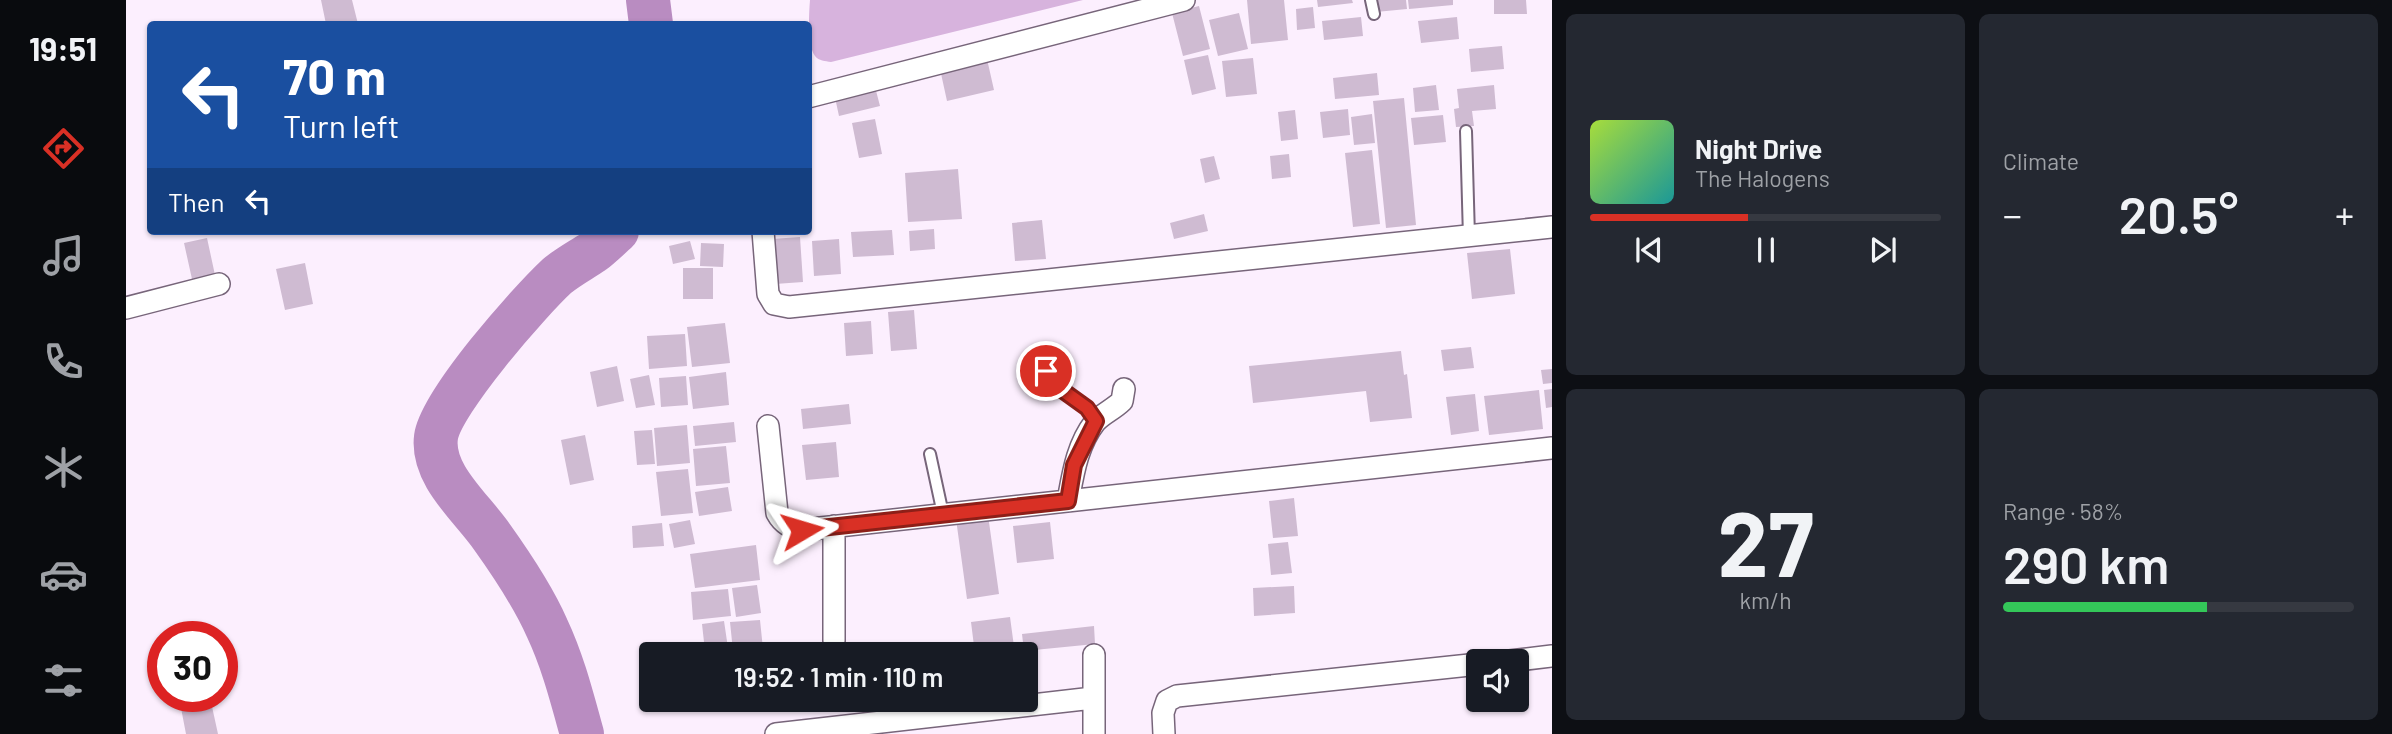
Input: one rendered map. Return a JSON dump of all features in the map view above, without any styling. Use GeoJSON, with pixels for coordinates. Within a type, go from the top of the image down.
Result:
{"type":"FeatureCollection","features":[{"type":"Feature","properties":{"kind":"street"},"geometry":{"type":"LineString","coordinates":[[812,96],[1184,0]]}},
{"type":"Feature","properties":{"kind":"street"},"geometry":{"type":"LineString","coordinates":[[763,235],[768,295],[774,304],[789,307],[1552,227]]}},
{"type":"Feature","properties":{"kind":"street"},"geometry":{"type":"LineString","coordinates":[[126,308],[219,284]]}},
{"type":"Feature","properties":{"kind":"street"},"geometry":{"type":"LineString","coordinates":[[1068,501],[1074,465],[1096,421],[1122,401],[1124,389]]}},
{"type":"Feature","properties":{"kind":"street"},"geometry":{"type":"LineString","coordinates":[[768,426],[777,513],[781,521],[802,530],[1552,448]]}},
{"type":"Feature","properties":{"kind":"street"},"geometry":{"type":"LineString","coordinates":[[834,526],[834,641]]}},
{"type":"Feature","properties":{"kind":"street"},"geometry":{"type":"LineString","coordinates":[[1094,655],[1094,734]]}},
{"type":"Feature","properties":{"kind":"street"},"geometry":{"type":"LineString","coordinates":[[1529,659],[1552,656]]}},
{"type":"Feature","properties":{"kind":"street"},"geometry":{"type":"LineString","coordinates":[[1164,734],[1163,713],[1167,701],[1177,696],[1466,665]]}},
{"type":"Feature","properties":{"kind":"street"},"geometry":{"type":"LineString","coordinates":[[776,734],[1093,698]]}},
{"type":"Feature","properties":{"kind":"lane"},"geometry":{"type":"LineString","coordinates":[[1371,0],[1374,14]]}},
{"type":"Feature","properties":{"kind":"lane"},"geometry":{"type":"LineString","coordinates":[[1466,131],[1469,237]]}},
{"type":"Feature","properties":{"kind":"lane"},"geometry":{"type":"LineString","coordinates":[[1046,371],[1062,390],[1087,408],[1096,421]]}},
{"type":"Feature","properties":{"kind":"lane"},"geometry":{"type":"LineString","coordinates":[[930,454],[943,514]]}},
{"type":"Feature","properties":{"kind":"shaded area"},"geometry":{"type":"Polygon","coordinates":[[[810,0],[1083,0],[831,62],[818,59],[812,51],[812,21],[809,21],[810,0]]]}},
{"type":"Feature","properties":{"kind":"building"},"geometry":{"type":"Polygon","coordinates":[[[321,0],[352,0],[357,21],[325,21],[321,0]]]}},
{"type":"Feature","properties":{"kind":"building"},"geometry":{"type":"Polygon","coordinates":[[[1247,0],[1284,0],[1288,40],[1251,44],[1247,0]]]}},
{"type":"Feature","properties":{"kind":"building"},"geometry":{"type":"Polygon","coordinates":[[[1317,0],[1352,0],[1353,3],[1318,7],[1317,0]]]}},
{"type":"Feature","properties":{"kind":"building"},"geometry":{"type":"Polygon","coordinates":[[[1375,0],[1406,0],[1407,9],[1376,12],[1375,0]]]}},
{"type":"Feature","properties":{"kind":"building"},"geometry":{"type":"Polygon","coordinates":[[[1408,0],[1453,0],[1453,5],[1409,9],[1408,0]]]}},
{"type":"Feature","properties":{"kind":"building"},"geometry":{"type":"Polygon","coordinates":[[[1494,0],[1526,0],[1527,14],[1494,14],[1494,0]]]}},
{"type":"Feature","properties":{"kind":"building"},"geometry":{"type":"Polygon","coordinates":[[[1199,6],[1210,49],[1183,56],[1172,13],[1199,6]]]}},
{"type":"Feature","properties":{"kind":"building"},"geometry":{"type":"Polygon","coordinates":[[[1313,7],[1315,28],[1297,30],[1296,9],[1313,7]]]}},
{"type":"Feature","properties":{"kind":"building"},"geometry":{"type":"Polygon","coordinates":[[[1239,13],[1248,49],[1218,56],[1209,20],[1239,13]]]}},
{"type":"Feature","properties":{"kind":"building"},"geometry":{"type":"Polygon","coordinates":[[[1361,17],[1363,36],[1324,40],[1322,21],[1361,17]]]}},
{"type":"Feature","properties":{"kind":"building"},"geometry":{"type":"Polygon","coordinates":[[[1457,17],[1459,39],[1421,43],[1418,21],[1457,17]]]}},
{"type":"Feature","properties":{"kind":"building"},"geometry":{"type":"Polygon","coordinates":[[[1502,46],[1504,69],[1471,72],[1469,49],[1502,46]]]}},
{"type":"Feature","properties":{"kind":"building"},"geometry":{"type":"Polygon","coordinates":[[[1208,55],[1216,89],[1192,95],[1184,60],[1208,55]]]}},
{"type":"Feature","properties":{"kind":"building"},"geometry":{"type":"Polygon","coordinates":[[[1253,58],[1257,94],[1226,97],[1222,61],[1253,58]]]}},
{"type":"Feature","properties":{"kind":"building"},"geometry":{"type":"Polygon","coordinates":[[[987,59],[994,90],[947,101],[940,69],[987,59]]]}},
{"type":"Feature","properties":{"kind":"building"},"geometry":{"type":"Polygon","coordinates":[[[1377,73],[1379,95],[1335,99],[1333,78],[1377,73]]]}},
{"type":"Feature","properties":{"kind":"building"},"geometry":{"type":"Polygon","coordinates":[[[874,83],[880,106],[839,116],[834,93],[874,83]]]}},
{"type":"Feature","properties":{"kind":"building"},"geometry":{"type":"Polygon","coordinates":[[[1436,85],[1439,110],[1415,112],[1413,88],[1436,85]]]}},
{"type":"Feature","properties":{"kind":"building"},"geometry":{"type":"Polygon","coordinates":[[[1494,85],[1496,109],[1472,111],[1474,126],[1456,127],[1454,109],[1459,108],[1457,89],[1494,85]]]}},
{"type":"Feature","properties":{"kind":"building"},"geometry":{"type":"Polygon","coordinates":[[[1404,98],[1416,225],[1386,228],[1373,101],[1404,98]]]}},
{"type":"Feature","properties":{"kind":"building"},"geometry":{"type":"Polygon","coordinates":[[[1348,109],[1350,135],[1323,138],[1320,112],[1348,109]]]}},
{"type":"Feature","properties":{"kind":"building"},"geometry":{"type":"Polygon","coordinates":[[[1295,110],[1298,139],[1281,141],[1278,112],[1295,110]]]}},
{"type":"Feature","properties":{"kind":"building"},"geometry":{"type":"Polygon","coordinates":[[[1372,114],[1375,143],[1354,145],[1351,117],[1372,114]]]}},
{"type":"Feature","properties":{"kind":"building"},"geometry":{"type":"Polygon","coordinates":[[[1443,115],[1446,142],[1414,145],[1411,118],[1443,115]]]}},
{"type":"Feature","properties":{"kind":"building"},"geometry":{"type":"Polygon","coordinates":[[[875,119],[882,154],[859,158],[852,123],[875,119]]]}},
{"type":"Feature","properties":{"kind":"building"},"geometry":{"type":"Polygon","coordinates":[[[1372,150],[1380,224],[1353,227],[1345,153],[1372,150]]]}},
{"type":"Feature","properties":{"kind":"building"},"geometry":{"type":"Polygon","coordinates":[[[1289,154],[1291,177],[1272,179],[1270,156],[1289,154]]]}},
{"type":"Feature","properties":{"kind":"building"},"geometry":{"type":"Polygon","coordinates":[[[1214,156],[1220,179],[1205,183],[1200,159],[1214,156]]]}},
{"type":"Feature","properties":{"kind":"building"},"geometry":{"type":"Polygon","coordinates":[[[958,169],[962,219],[908,222],[905,173],[958,169]]]}},
{"type":"Feature","properties":{"kind":"building"},"geometry":{"type":"Polygon","coordinates":[[[1204,214],[1208,231],[1174,239],[1170,223],[1204,214]]]}},
{"type":"Feature","properties":{"kind":"building"},"geometry":{"type":"Polygon","coordinates":[[[1042,220],[1046,259],[1015,261],[1012,223],[1042,220]]]}},
{"type":"Feature","properties":{"kind":"building"},"geometry":{"type":"Polygon","coordinates":[[[934,229],[935,249],[910,251],[909,231],[934,229]]]}},
{"type":"Feature","properties":{"kind":"building"},"geometry":{"type":"Polygon","coordinates":[[[892,230],[894,255],[853,257],[851,232],[892,230]]]}},
{"type":"Feature","properties":{"kind":"building"},"geometry":{"type":"Polygon","coordinates":[[[800,237],[803,282],[775,284],[772,239],[800,237]]]}},
{"type":"Feature","properties":{"kind":"building"},"geometry":{"type":"Polygon","coordinates":[[[207,238],[215,275],[192,279],[184,243],[207,238]]]}},
{"type":"Feature","properties":{"kind":"building"},"geometry":{"type":"Polygon","coordinates":[[[839,239],[841,274],[814,276],[812,241],[839,239]]]}},
{"type":"Feature","properties":{"kind":"building"},"geometry":{"type":"Polygon","coordinates":[[[690,241],[695,259],[673,264],[669,246],[690,241]]]}},
{"type":"Feature","properties":{"kind":"building"},"geometry":{"type":"Polygon","coordinates":[[[701,243],[724,244],[723,267],[700,266],[701,243]]]}},
{"type":"Feature","properties":{"kind":"building"},"geometry":{"type":"Polygon","coordinates":[[[1510,249],[1515,294],[1472,299],[1467,253],[1510,249]]]}},
{"type":"Feature","properties":{"kind":"building"},"geometry":{"type":"Polygon","coordinates":[[[305,263],[313,304],[285,310],[276,269],[305,263]]]}},
{"type":"Feature","properties":{"kind":"building"},"geometry":{"type":"Polygon","coordinates":[[[683,268],[713,268],[713,299],[683,299],[683,268]]]}},
{"type":"Feature","properties":{"kind":"building"},"geometry":{"type":"Polygon","coordinates":[[[914,310],[917,349],[891,351],[888,312],[914,310]]]}},
{"type":"Feature","properties":{"kind":"building"},"geometry":{"type":"Polygon","coordinates":[[[871,321],[873,354],[846,356],[844,323],[871,321]]]}},
{"type":"Feature","properties":{"kind":"building"},"geometry":{"type":"Polygon","coordinates":[[[725,323],[730,363],[692,367],[687,327],[725,323]]]}},
{"type":"Feature","properties":{"kind":"building"},"geometry":{"type":"Polygon","coordinates":[[[685,334],[687,366],[649,369],[647,336],[685,334]]]}},
{"type":"Feature","properties":{"kind":"building"},"geometry":{"type":"Polygon","coordinates":[[[1471,347],[1474,368],[1444,371],[1441,350],[1471,347]]]}},
{"type":"Feature","properties":{"kind":"building"},"geometry":{"type":"Polygon","coordinates":[[[1401,351],[1404,375],[1407,374],[1412,418],[1370,422],[1366,391],[1253,403],[1249,366],[1401,351]]]}},
{"type":"Feature","properties":{"kind":"building"},"geometry":{"type":"Polygon","coordinates":[[[617,366],[624,401],[597,407],[590,372],[617,366]]]}},
{"type":"Feature","properties":{"kind":"building"},"geometry":{"type":"Polygon","coordinates":[[[1552,369],[1552,383],[1543,384],[1541,370],[1552,369]]]}},
{"type":"Feature","properties":{"kind":"building"},"geometry":{"type":"Polygon","coordinates":[[[726,372],[729,405],[693,409],[689,377],[726,372]]]}},
{"type":"Feature","properties":{"kind":"building"},"geometry":{"type":"Polygon","coordinates":[[[649,375],[655,405],[636,408],[630,379],[649,375]]]}},
{"type":"Feature","properties":{"kind":"building"},"geometry":{"type":"Polygon","coordinates":[[[686,376],[688,405],[661,407],[659,378],[686,376]]]}},
{"type":"Feature","properties":{"kind":"building"},"geometry":{"type":"Polygon","coordinates":[[[1552,389],[1552,407],[1546,408],[1544,390],[1552,389]]]}},
{"type":"Feature","properties":{"kind":"building"},"geometry":{"type":"Polygon","coordinates":[[[1539,390],[1543,429],[1489,435],[1484,396],[1539,390]]]}},
{"type":"Feature","properties":{"kind":"building"},"geometry":{"type":"Polygon","coordinates":[[[1475,394],[1479,431],[1451,435],[1446,397],[1475,394]]]}},
{"type":"Feature","properties":{"kind":"building"},"geometry":{"type":"Polygon","coordinates":[[[849,404],[851,424],[803,429],[801,409],[849,404]]]}},
{"type":"Feature","properties":{"kind":"building"},"geometry":{"type":"Polygon","coordinates":[[[734,422],[736,442],[695,446],[693,426],[734,422]]]}},
{"type":"Feature","properties":{"kind":"building"},"geometry":{"type":"Polygon","coordinates":[[[687,425],[690,463],[657,466],[654,428],[687,425]]]}},
{"type":"Feature","properties":{"kind":"building"},"geometry":{"type":"Polygon","coordinates":[[[652,430],[655,464],[637,465],[634,431],[652,430]]]}},
{"type":"Feature","properties":{"kind":"building"},"geometry":{"type":"Polygon","coordinates":[[[585,435],[594,480],[570,485],[561,440],[585,435]]]}},
{"type":"Feature","properties":{"kind":"building"},"geometry":{"type":"Polygon","coordinates":[[[836,442],[839,477],[806,480],[802,445],[836,442]]]}},
{"type":"Feature","properties":{"kind":"building"},"geometry":{"type":"Polygon","coordinates":[[[726,446],[730,483],[696,486],[693,449],[726,446]]]}},
{"type":"Feature","properties":{"kind":"building"},"geometry":{"type":"Polygon","coordinates":[[[688,469],[693,513],[661,516],[656,472],[688,469]]]}},
{"type":"Feature","properties":{"kind":"building"},"geometry":{"type":"Polygon","coordinates":[[[728,487],[732,511],[699,516],[695,492],[728,487]]]}},
{"type":"Feature","properties":{"kind":"building"},"geometry":{"type":"Polygon","coordinates":[[[1294,498],[1298,536],[1273,538],[1269,501],[1294,498]]]}},
{"type":"Feature","properties":{"kind":"building"},"geometry":{"type":"Polygon","coordinates":[[[988,515],[999,594],[967,599],[956,519],[988,515]]]}},
{"type":"Feature","properties":{"kind":"building"},"geometry":{"type":"Polygon","coordinates":[[[690,520],[695,544],[674,548],[669,524],[690,520]]]}},
{"type":"Feature","properties":{"kind":"building"},"geometry":{"type":"Polygon","coordinates":[[[1050,522],[1054,559],[1017,563],[1013,526],[1050,522]]]}},
{"type":"Feature","properties":{"kind":"building"},"geometry":{"type":"Polygon","coordinates":[[[662,523],[664,546],[633,548],[632,526],[662,523]]]}},
{"type":"Feature","properties":{"kind":"building"},"geometry":{"type":"Polygon","coordinates":[[[1288,542],[1292,573],[1271,575],[1268,544],[1288,542]]]}},
{"type":"Feature","properties":{"kind":"building"},"geometry":{"type":"Polygon","coordinates":[[[756,545],[760,580],[695,588],[690,554],[756,545]]]}},
{"type":"Feature","properties":{"kind":"building"},"geometry":{"type":"Polygon","coordinates":[[[757,585],[761,613],[736,617],[732,588],[757,585]]]}},
{"type":"Feature","properties":{"kind":"building"},"geometry":{"type":"Polygon","coordinates":[[[1294,586],[1295,613],[1254,616],[1253,588],[1294,586]]]}},
{"type":"Feature","properties":{"kind":"building"},"geometry":{"type":"Polygon","coordinates":[[[728,589],[731,616],[693,620],[691,592],[728,589]]]}},
{"type":"Feature","properties":{"kind":"building"},"geometry":{"type":"Polygon","coordinates":[[[1010,617],[1013,642],[974,642],[971,622],[1010,617]]]}},
{"type":"Feature","properties":{"kind":"building"},"geometry":{"type":"Polygon","coordinates":[[[760,620],[762,642],[732,642],[730,622],[760,620]]]}},
{"type":"Feature","properties":{"kind":"building"},"geometry":{"type":"Polygon","coordinates":[[[724,621],[727,642],[704,642],[702,624],[724,621]]]}},
{"type":"Feature","properties":{"kind":"building"},"geometry":{"type":"Polygon","coordinates":[[[1094,626],[1095,644],[1038,650],[1038,642],[1023,642],[1022,634],[1094,626]]]}},
{"type":"Feature","properties":{"kind":"building"},"geometry":{"type":"Polygon","coordinates":[[[182,712],[213,712],[218,734],[186,734],[182,712]]]}},
{"type":"Feature","properties":{"kind":"waterway"},"geometry":{"type":"LineString","coordinates":[[648,0],[651,21]]}},
{"type":"Feature","properties":{"kind":"waterway"},"geometry":{"type":"LineString","coordinates":[[582,734],[553,641],[541,616],[507,559],[446,478],[436,451],[436,437],[441,421],[469,378],[527,307],[557,276],[593,252],[612,235]]}},
{"type":"Feature","properties":{"kind":"route"},"geometry":{"type":"LineString","coordinates":[[802,530],[1068,501],[1074,465],[1096,421],[1087,408],[1062,390],[1046,371]]}}]}
